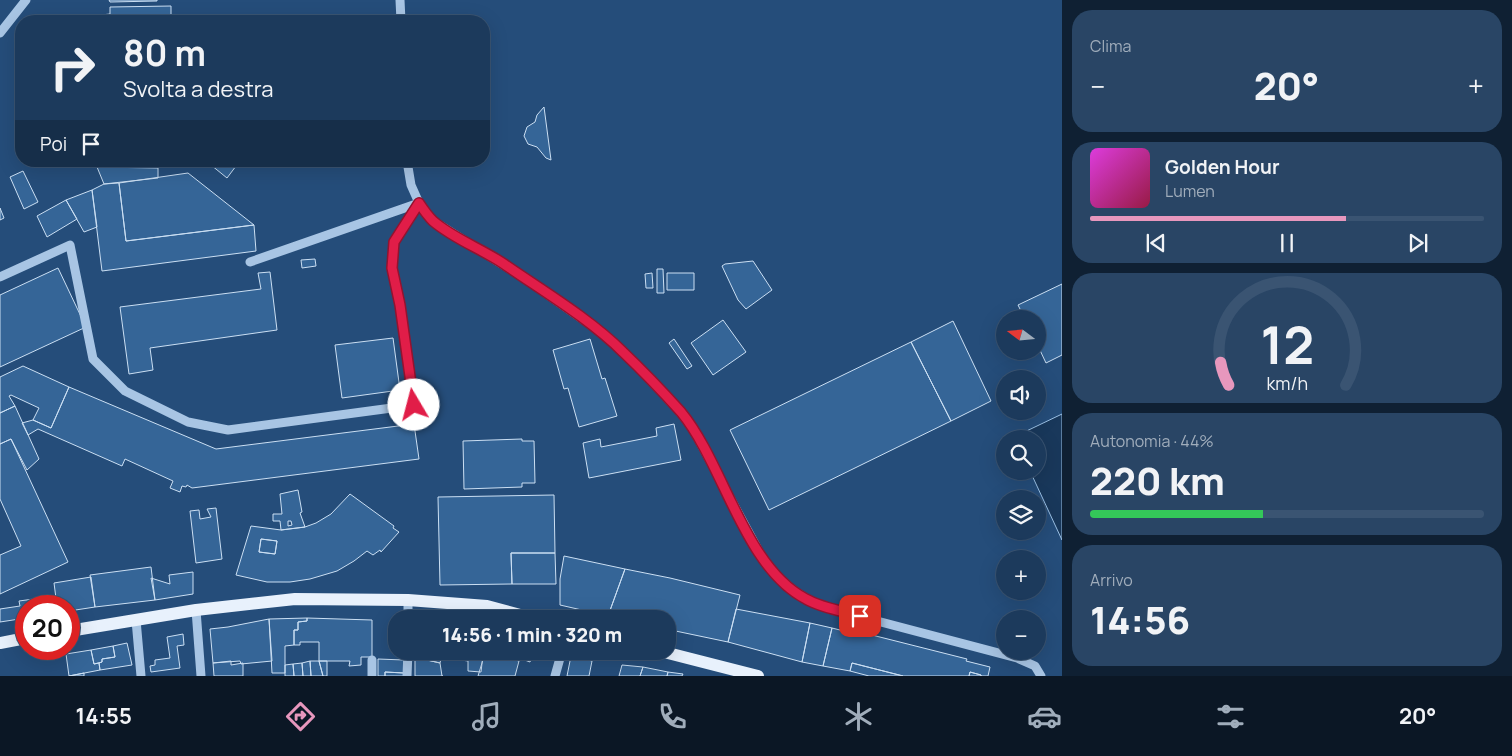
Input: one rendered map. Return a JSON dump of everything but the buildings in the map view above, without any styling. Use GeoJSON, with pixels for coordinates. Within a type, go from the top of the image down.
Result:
{"type":"FeatureCollection","features":[{"type":"Feature","properties":{"kind":"main road"},"geometry":{"type":"LineString","coordinates":[[80,629],[196,610],[295,599],[408,600],[486,606],[501,610]]}},
{"type":"Feature","properties":{"kind":"main road"},"geometry":{"type":"LineString","coordinates":[[0,643],[15,640]]}},
{"type":"Feature","properties":{"kind":"main road"},"geometry":{"type":"LineString","coordinates":[[676,655],[757,676]]}},
{"type":"Feature","properties":{"kind":"street"},"geometry":{"type":"LineString","coordinates":[[0,33],[26,0]]}},
{"type":"Feature","properties":{"kind":"street"},"geometry":{"type":"LineString","coordinates":[[400,0],[401,15]]}},
{"type":"Feature","properties":{"kind":"street"},"geometry":{"type":"LineString","coordinates":[[408,167],[410,185],[419,203],[432,220],[499,260],[591,325],[623,351],[680,412],[693,429],[762,557],[774,574],[791,589],[805,599],[824,607],[1017,658],[1034,666],[1042,676]]}},
{"type":"Feature","properties":{"kind":"street"},"geometry":{"type":"LineString","coordinates":[[250,262],[419,203]]}},
{"type":"Feature","properties":{"kind":"street"},"geometry":{"type":"LineString","coordinates":[[0,277],[70,245],[93,359],[125,391],[188,422],[228,430],[414,405],[400,305],[392,268],[394,242],[419,203]]}},
{"type":"Feature","properties":{"kind":"street"},"geometry":{"type":"LineString","coordinates":[[408,600],[408,610]]}},
{"type":"Feature","properties":{"kind":"street"},"geometry":{"type":"LineString","coordinates":[[196,610],[201,676]]}},
{"type":"Feature","properties":{"kind":"street"},"geometry":{"type":"LineString","coordinates":[[136,620],[141,676]]}},
{"type":"Feature","properties":{"kind":"street"},"geometry":{"type":"LineString","coordinates":[[372,660],[372,676]]}},
{"type":"Feature","properties":{"kind":"street"},"geometry":{"type":"LineString","coordinates":[[407,676],[408,660]]}},
{"type":"Feature","properties":{"kind":"street"},"geometry":{"type":"LineString","coordinates":[[555,676],[559,660]]}},
{"type":"Feature","properties":{"kind":"water"},"geometry":{"type":"Polygon","coordinates":[[[1062,414],[1062,540],[1046,506],[1046,490],[1039,490],[1034,480],[1046,480],[1046,430],[1029,430],[1062,414]]]}},
{"type":"Feature","properties":{"kind":"route"},"geometry":{"type":"LineString","coordinates":[[414,405],[400,305],[392,268],[394,242],[419,203],[432,220],[452,234],[499,260],[591,325],[623,351],[680,412],[693,429],[738,515],[774,574],[805,599],[824,607],[860,616]]}}]}
